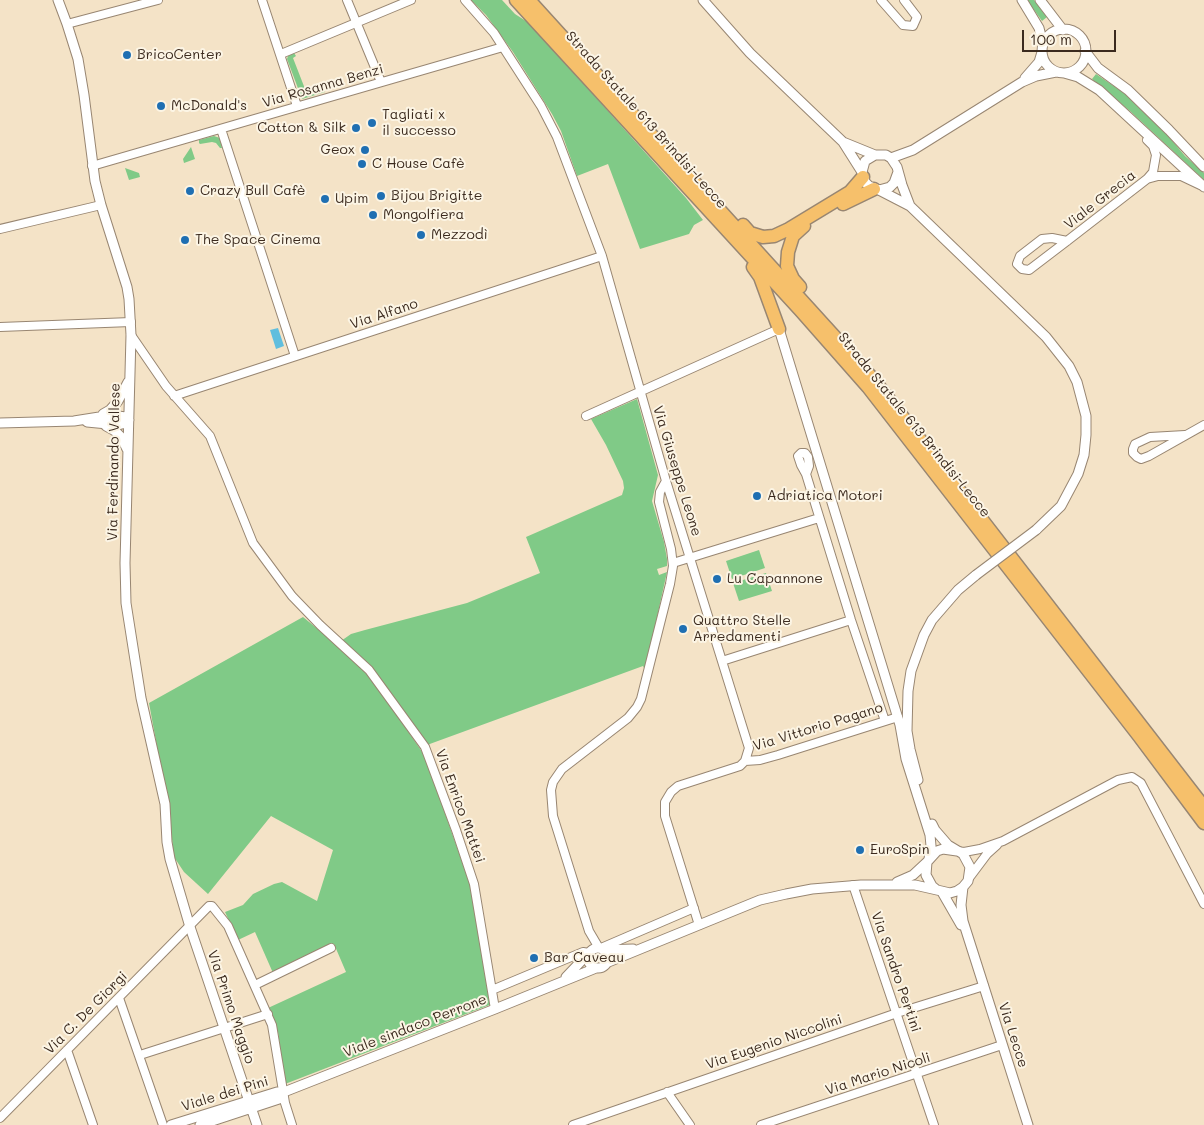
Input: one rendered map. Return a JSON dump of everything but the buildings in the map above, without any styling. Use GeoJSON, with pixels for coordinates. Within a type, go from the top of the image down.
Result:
{"type":"FeatureCollection","features":[{"type":"Feature","properties":{"kind":"highway"},"geometry":{"type":"LineString","coordinates":[[514,0],[528,6]]}},
{"type":"Feature","properties":{"kind":"highway","name":"Strada Statale 613 Brindisi-Lecce"},"geometry":{"type":"LineString","coordinates":[[528,6],[678,162],[874,380],[1204,807]]}},
{"type":"Feature","properties":{"kind":"highway","name":"Strada Statale 613 Brindisi-Lecce"},"geometry":{"type":"LineString","coordinates":[[528,6],[700,202],[868,387],[1139,736],[1204,823]]}},
{"type":"Feature","properties":{"kind":"highway"},"geometry":{"type":"LineString","coordinates":[[678,162],[696,175],[750,233],[763,237],[774,236],[789,229],[850,192],[862,174]]}},
{"type":"Feature","properties":{"kind":"highway"},"geometry":{"type":"LineString","coordinates":[[841,342],[831,322],[793,279],[787,266],[788,252],[793,236],[808,223],[856,196],[877,190]]}},
{"type":"Feature","properties":{"kind":"highway"},"geometry":{"type":"LineString","coordinates":[[700,202],[705,213],[760,277],[779,329]]}},
{"type":"Feature","properties":{"kind":"street","name":"Via Ferdinando Vallese"},"geometry":{"type":"LineString","coordinates":[[58,0],[78,60],[92,166],[101,205],[127,287],[131,335],[125,563],[126,603],[142,698],[165,804],[170,859],[190,926]]}},
{"type":"Feature","properties":{"kind":"street"},"geometry":{"type":"LineString","coordinates":[[67,24],[156,0]]}},
{"type":"Feature","properties":{"kind":"street"},"geometry":{"type":"LineString","coordinates":[[262,0],[297,106]]}},
{"type":"Feature","properties":{"kind":"street"},"geometry":{"type":"LineString","coordinates":[[348,0],[381,82]]}},
{"type":"Feature","properties":{"kind":"street"},"geometry":{"type":"LineString","coordinates":[[280,54],[411,0]]}},
{"type":"Feature","properties":{"kind":"street","name":"Via Giuseppe Leone"},"geometry":{"type":"LineString","coordinates":[[465,0],[494,33],[541,106],[556,137],[602,256],[666,481],[749,748],[745,761]]}},
{"type":"Feature","properties":{"kind":"street"},"geometry":{"type":"LineString","coordinates":[[703,0],[750,53],[842,142],[865,182],[910,206],[1046,337],[1069,366],[1077,382],[1086,416],[1086,435],[1084,455],[1078,474],[1066,498],[1049,519],[976,575],[943,606],[924,635],[911,670],[908,691],[907,732],[935,840],[926,868],[928,881],[939,891]]}},
{"type":"Feature","properties":{"kind":"street"},"geometry":{"type":"LineString","coordinates":[[881,0],[903,26],[913,26],[917,17],[904,0]]}},
{"type":"Feature","properties":{"kind":"street"},"geometry":{"type":"LineString","coordinates":[[1022,0],[1039,28],[1046,64],[1060,72],[1078,76],[1087,81],[1204,187]]}},
{"type":"Feature","properties":{"kind":"street"},"geometry":{"type":"LineString","coordinates":[[1044,2],[1063,30]]}},
{"type":"Feature","properties":{"kind":"street"},"geometry":{"type":"LineString","coordinates":[[1022,82],[1039,62],[1043,48],[1051,34],[1063,30],[1076,33],[1081,38],[1086,51],[1098,68],[1128,90],[1204,168]]}},
{"type":"Feature","properties":{"kind":"street","name":"Via Rosanna Benzi"},"geometry":{"type":"LineString","coordinates":[[92,166],[503,47]]}},
{"type":"Feature","properties":{"kind":"street"},"geometry":{"type":"LineString","coordinates":[[891,158],[913,150],[1022,82],[1036,76],[1071,72],[1082,64],[1086,51]]}},
{"type":"Feature","properties":{"kind":"street","name":"Viale Grecia"},"geometry":{"type":"LineString","coordinates":[[1067,241],[1052,238],[1042,239],[1020,256],[1017,264],[1022,269],[1029,270],[1067,241],[1147,179],[1153,172],[1156,154],[1153,146],[1127,116]]}},
{"type":"Feature","properties":{"kind":"street"},"geometry":{"type":"LineString","coordinates":[[222,129],[294,356]]}},
{"type":"Feature","properties":{"kind":"street"},"geometry":{"type":"LineString","coordinates":[[842,142],[875,155],[886,155],[891,158],[898,170],[910,206]]}},
{"type":"Feature","properties":{"kind":"street"},"geometry":{"type":"LineString","coordinates":[[877,190],[885,189],[894,183],[898,170],[913,150]]}},
{"type":"Feature","properties":{"kind":"street"},"geometry":{"type":"LineString","coordinates":[[862,174],[866,161],[875,155]]}},
{"type":"Feature","properties":{"kind":"street","name":"Viale Grecia"},"geometry":{"type":"LineString","coordinates":[[1147,179],[1158,176],[1181,176],[1204,187]]}},
{"type":"Feature","properties":{"kind":"street"},"geometry":{"type":"LineString","coordinates":[[0,229],[101,205]]}},
{"type":"Feature","properties":{"kind":"street","name":"Via Alfano"},"geometry":{"type":"LineString","coordinates":[[174,396],[602,256]]}},
{"type":"Feature","properties":{"kind":"street"},"geometry":{"type":"LineString","coordinates":[[0,327],[131,322]]}},
{"type":"Feature","properties":{"kind":"street"},"geometry":{"type":"LineString","coordinates":[[586,416],[779,329],[898,716],[906,759],[930,835],[929,859]]}},
{"type":"Feature","properties":{"kind":"street","name":"Via Enrico Mattei"},"geometry":{"type":"LineString","coordinates":[[131,335],[174,396],[205,428],[210,436],[253,543],[292,596],[320,626],[369,670],[424,747],[456,830],[474,884],[495,1010]]}},
{"type":"Feature","properties":{"kind":"street"},"geometry":{"type":"LineString","coordinates":[[97,420],[118,401],[126,388],[130,375]]}},
{"type":"Feature","properties":{"kind":"street"},"geometry":{"type":"LineString","coordinates":[[97,420],[121,437],[128,457]]}},
{"type":"Feature","properties":{"kind":"street"},"geometry":{"type":"LineString","coordinates":[[0,423],[97,420],[122,424],[129,420]]}},
{"type":"Feature","properties":{"kind":"street"},"geometry":{"type":"LineString","coordinates":[[1186,435],[1150,437],[1135,444],[1133,453],[1141,459],[1149,456],[1204,425]]}},
{"type":"Feature","properties":{"kind":"street"},"geometry":{"type":"LineString","coordinates":[[806,474],[851,620],[885,721]]}},
{"type":"Feature","properties":{"kind":"street"},"geometry":{"type":"LineString","coordinates":[[595,951],[552,816],[551,790],[553,782],[562,769],[628,718],[642,699],[670,584],[673,563],[659,502],[660,492],[666,481]]}},
{"type":"Feature","properties":{"kind":"street"},"geometry":{"type":"LineString","coordinates":[[673,563],[819,518]]}},
{"type":"Feature","properties":{"kind":"street"},"geometry":{"type":"LineString","coordinates":[[722,661],[851,620]]}},
{"type":"Feature","properties":{"kind":"street","name":"Via Vittorio Pagano"},"geometry":{"type":"LineString","coordinates":[[745,761],[760,760],[778,755],[898,716]]}},
{"type":"Feature","properties":{"kind":"street"},"geometry":{"type":"LineString","coordinates":[[699,925],[665,816],[665,802],[671,792],[678,786],[740,766],[745,761]]}},
{"type":"Feature","properties":{"kind":"street"},"geometry":{"type":"LineString","coordinates":[[881,885],[907,879],[943,849],[964,852],[1003,841],[1118,780],[1132,777],[1141,783],[1204,904]]}},
{"type":"Feature","properties":{"kind":"street"},"geometry":{"type":"LineString","coordinates":[[932,824],[942,838],[967,860],[970,867],[965,884]]}},
{"type":"Feature","properties":{"kind":"street"},"geometry":{"type":"LineString","coordinates":[[606,963],[760,900],[812,889],[853,885],[915,885],[950,893],[965,884],[987,854],[1003,841]]}},
{"type":"Feature","properties":{"kind":"street","name":"Via Lecce"},"geometry":{"type":"LineString","coordinates":[[965,884],[962,913],[1028,1125]]}},
{"type":"Feature","properties":{"kind":"street","name":"Via Sandro Pertini"},"geometry":{"type":"LineString","coordinates":[[853,885],[934,1125]]}},
{"type":"Feature","properties":{"kind":"street","name":"Via Lecce"},"geometry":{"type":"LineString","coordinates":[[939,891],[959,920],[973,953]]}},
{"type":"Feature","properties":{"kind":"street","name":"Via C. De Giorgi"},"geometry":{"type":"LineString","coordinates":[[0,1118],[190,926],[205,908],[212,906],[228,926],[255,985]]}},
{"type":"Feature","properties":{"kind":"street"},"geometry":{"type":"LineString","coordinates":[[596,968],[589,963],[595,951],[694,908]]}},
{"type":"Feature","properties":{"kind":"street","name":"Via Primo Maggio"},"geometry":{"type":"LineString","coordinates":[[190,926],[257,1125]]}},
{"type":"Feature","properties":{"kind":"street"},"geometry":{"type":"LineString","coordinates":[[492,990],[583,952],[626,950],[648,946]]}},
{"type":"Feature","properties":{"kind":"street"},"geometry":{"type":"LineString","coordinates":[[292,1125],[285,1103],[272,1025],[255,985],[331,948]]}},
{"type":"Feature","properties":{"kind":"street"},"geometry":{"type":"LineString","coordinates":[[595,951],[608,956],[606,963]]}},
{"type":"Feature","properties":{"kind":"street","name":"Viale sindaco Perrone"},"geometry":{"type":"LineString","coordinates":[[556,984],[595,951]]}},
{"type":"Feature","properties":{"kind":"street","name":"Viale sindaco Perrone"},"geometry":{"type":"LineString","coordinates":[[284,1092],[600,968],[606,963]]}},
{"type":"Feature","properties":{"kind":"street","name":"Via Eugenio Niccolini"},"geometry":{"type":"LineString","coordinates":[[573,1125],[897,1013],[984,986]]}},
{"type":"Feature","properties":{"kind":"street"},"geometry":{"type":"LineString","coordinates":[[118,998],[140,1055],[163,1125]]}},
{"type":"Feature","properties":{"kind":"street"},"geometry":{"type":"LineString","coordinates":[[140,1055],[268,1014]]}},
{"type":"Feature","properties":{"kind":"street","name":"Via Mario Nicoli"},"geometry":{"type":"LineString","coordinates":[[761,1125],[1002,1046]]}},
{"type":"Feature","properties":{"kind":"street"},"geometry":{"type":"LineString","coordinates":[[67,1050],[93,1125]]}},
{"type":"Feature","properties":{"kind":"street","name":"Viale dei Pini"},"geometry":{"type":"LineString","coordinates":[[200,1125],[277,1092],[284,1092]]}},
{"type":"Feature","properties":{"kind":"street"},"geometry":{"type":"LineString","coordinates":[[667,1092],[690,1125]]}},
{"type":"Feature","properties":{"kind":"street","name":"Viale dei Pini"},"geometry":{"type":"LineString","coordinates":[[171,1125],[250,1105]]}},
{"type":"Feature","properties":{"kind":"street"},"geometry":{"type":"LineString","coordinates":[[593,1118],[598,1125]]}},
{"type":"Feature","properties":{"kind":"green space"},"geometry":{"type":"Polygon","coordinates":[[[471,0],[502,0],[515,14],[529,23],[686,198],[703,220],[694,225],[689,234],[640,249],[608,164],[577,176],[561,131],[552,114],[513,52],[486,15],[471,0]]]}},
{"type":"Feature","properties":{"kind":"green space"},"geometry":{"type":"Polygon","coordinates":[[[1027,0],[1034,0],[1047,17],[1042,21],[1027,0]]]}},
{"type":"Feature","properties":{"kind":"green space"},"geometry":{"type":"Polygon","coordinates":[[[294,53],[296,56],[293,58],[307,94],[309,95],[323,89],[325,92],[302,99],[287,59],[288,56],[294,53]]]}},
{"type":"Feature","properties":{"kind":"green space"},"geometry":{"type":"Polygon","coordinates":[[[1096,74],[1124,93],[1165,132],[1185,156],[1204,173],[1204,180],[1131,112],[1092,79],[1096,74]]]}},
{"type":"Feature","properties":{"kind":"green space"},"geometry":{"type":"Polygon","coordinates":[[[214,136],[220,138],[222,148],[212,142],[199,143],[199,140],[214,136]]]}},
{"type":"Feature","properties":{"kind":"green space"},"geometry":{"type":"Polygon","coordinates":[[[191,147],[195,159],[184,163],[183,159],[191,147]]]}},
{"type":"Feature","properties":{"kind":"green space"},"geometry":{"type":"Polygon","coordinates":[[[125,168],[139,173],[140,177],[129,180],[125,168]]]}},
{"type":"Feature","properties":{"kind":"green space"},"geometry":{"type":"Polygon","coordinates":[[[637,399],[658,475],[652,501],[667,559],[667,566],[657,569],[659,575],[667,572],[646,667],[644,668],[643,666],[427,745],[371,668],[341,641],[351,634],[467,603],[540,573],[526,537],[622,495],[623,481],[591,419],[637,399]]]}},
{"type":"Feature","properties":{"kind":"green space"},"geometry":{"type":"Polygon","coordinates":[[[759,550],[765,568],[732,579],[726,561],[759,550]]]}},
{"type":"Feature","properties":{"kind":"green space"},"geometry":{"type":"Polygon","coordinates":[[[766,573],[772,591],[739,601],[733,583],[766,573]]]}},
{"type":"Feature","properties":{"kind":"green space"},"geometry":{"type":"Polygon","coordinates":[[[303,617],[367,672],[425,756],[474,896],[492,1004],[285,1084],[278,1032],[268,1008],[346,972],[334,944],[273,973],[255,932],[238,940],[225,912],[243,905],[253,894],[282,882],[317,901],[333,850],[271,816],[208,894],[184,872],[174,857],[169,812],[149,703],[303,617]]]}},
{"type":"Feature","properties":{"kind":"water"},"geometry":{"type":"Polygon","coordinates":[[[278,328],[284,346],[276,349],[270,330],[278,328]]]}},
{"type":"Feature","properties":{"kind":"place","name":"BricoCenter"},"geometry":{"type":"Point","coordinates":[127,55]}},
{"type":"Feature","properties":{"kind":"place","name":"McDonald's"},"geometry":{"type":"Point","coordinates":[161,106]}},
{"type":"Feature","properties":{"kind":"place","name":"Tagliati x il successo"},"geometry":{"type":"Point","coordinates":[372,123]}},
{"type":"Feature","properties":{"kind":"place","name":"Cotton & Silk"},"geometry":{"type":"Point","coordinates":[356,128]}},
{"type":"Feature","properties":{"kind":"place","name":"Geox"},"geometry":{"type":"Point","coordinates":[365,150]}},
{"type":"Feature","properties":{"kind":"place","name":"C House Cafè"},"geometry":{"type":"Point","coordinates":[362,164]}},
{"type":"Feature","properties":{"kind":"place","name":"Crazy Bull Cafè"},"geometry":{"type":"Point","coordinates":[190,191]}},
{"type":"Feature","properties":{"kind":"place","name":"Bijou Brigitte"},"geometry":{"type":"Point","coordinates":[381,196]}},
{"type":"Feature","properties":{"kind":"place","name":"Upim"},"geometry":{"type":"Point","coordinates":[325,199]}},
{"type":"Feature","properties":{"kind":"place","name":"Mongolfiera"},"geometry":{"type":"Point","coordinates":[373,215]}},
{"type":"Feature","properties":{"kind":"place","name":"Mezzodì"},"geometry":{"type":"Point","coordinates":[421,235]}},
{"type":"Feature","properties":{"kind":"place","name":"The Space Cinema"},"geometry":{"type":"Point","coordinates":[185,240]}},
{"type":"Feature","properties":{"kind":"place","name":"Adriatica Motori"},"geometry":{"type":"Point","coordinates":[757,496]}},
{"type":"Feature","properties":{"kind":"place","name":"Lu Capannone"},"geometry":{"type":"Point","coordinates":[717,579]}},
{"type":"Feature","properties":{"kind":"place","name":"Quattro Stelle Arredamenti"},"geometry":{"type":"Point","coordinates":[683,629]}},
{"type":"Feature","properties":{"kind":"place","name":"EuroSpin"},"geometry":{"type":"Point","coordinates":[860,850]}},
{"type":"Feature","properties":{"kind":"place","name":"Bar Caveau"},"geometry":{"type":"Point","coordinates":[534,958]}}]}
